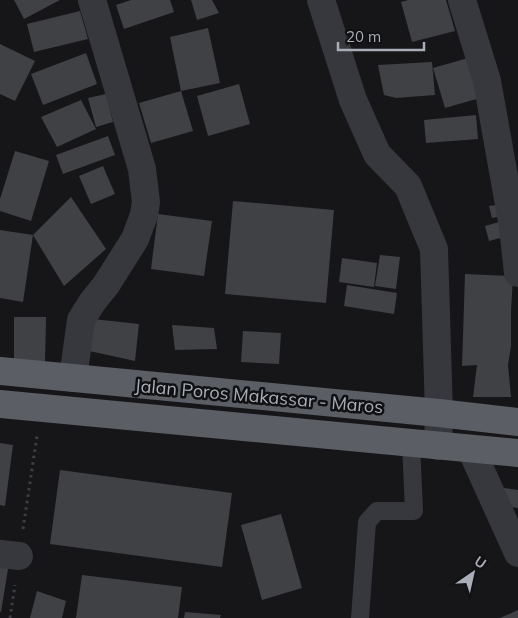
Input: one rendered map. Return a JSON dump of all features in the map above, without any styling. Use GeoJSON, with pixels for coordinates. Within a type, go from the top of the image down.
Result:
{"type":"FeatureCollection","features":[{"type":"Feature","properties":{"kind":"highway","name":"Jalan Poros Makassar - Maros"},"geometry":{"type":"LineString","coordinates":[[0,370],[518,422]]}},
{"type":"Feature","properties":{"kind":"highway","name":"Jalan Poros Makassar - Maros"},"geometry":{"type":"LineString","coordinates":[[0,404],[518,453]]}},
{"type":"Feature","properties":{"kind":"street"},"geometry":{"type":"LineString","coordinates":[[73,378],[81,320],[135,239],[144,216],[146,202],[142,169],[92,0]]}},
{"type":"Feature","properties":{"kind":"street"},"geometry":{"type":"LineString","coordinates":[[321,0],[353,100],[377,154],[408,186],[434,249],[438,446]]}},
{"type":"Feature","properties":{"kind":"street"},"geometry":{"type":"LineString","coordinates":[[462,0],[488,81],[513,227],[518,273]]}},
{"type":"Feature","properties":{"kind":"street"},"geometry":{"type":"LineString","coordinates":[[471,448],[518,552]]}},
{"type":"Feature","properties":{"kind":"lane"},"geometry":{"type":"LineString","coordinates":[[360,618],[367,522],[377,511],[414,511],[411,443]]}},
{"type":"Feature","properties":{"kind":"path"},"geometry":{"type":"LineString","coordinates":[[10,618],[10,555],[41,408]]}},
{"type":"Feature","properties":{"kind":"building"},"geometry":{"type":"Polygon","coordinates":[[[14,0],[60,0],[24,19],[14,0]]]}},
{"type":"Feature","properties":{"kind":"building"},"geometry":{"type":"Polygon","coordinates":[[[131,0],[170,0],[174,12],[124,29],[116,5],[131,0]]]}},
{"type":"Feature","properties":{"kind":"building"},"geometry":{"type":"Polygon","coordinates":[[[191,0],[212,0],[219,13],[197,20],[191,0]]]}},
{"type":"Feature","properties":{"kind":"building"},"geometry":{"type":"Polygon","coordinates":[[[408,0],[446,0],[455,31],[412,42],[401,2],[408,0]]]}},
{"type":"Feature","properties":{"kind":"building"},"geometry":{"type":"Polygon","coordinates":[[[80,11],[88,39],[34,52],[27,24],[80,11]]]}},
{"type":"Feature","properties":{"kind":"building"},"geometry":{"type":"Polygon","coordinates":[[[208,28],[220,83],[181,91],[170,37],[208,28]]]}},
{"type":"Feature","properties":{"kind":"building"},"geometry":{"type":"Polygon","coordinates":[[[0,44],[35,61],[15,101],[0,94],[0,44]]]}},
{"type":"Feature","properties":{"kind":"building"},"geometry":{"type":"Polygon","coordinates":[[[86,53],[97,84],[43,105],[31,74],[86,53]]]}},
{"type":"Feature","properties":{"kind":"building"},"geometry":{"type":"Polygon","coordinates":[[[475,56],[487,96],[445,108],[433,68],[475,56]]]}},
{"type":"Feature","properties":{"kind":"building"},"geometry":{"type":"Polygon","coordinates":[[[432,62],[435,95],[396,98],[384,95],[378,65],[432,62]]]}},
{"type":"Feature","properties":{"kind":"building"},"geometry":{"type":"Polygon","coordinates":[[[239,84],[250,124],[208,136],[197,96],[239,84]]]}},
{"type":"Feature","properties":{"kind":"building"},"geometry":{"type":"Polygon","coordinates":[[[181,91],[193,131],[151,143],[139,103],[181,91]]]}},
{"type":"Feature","properties":{"kind":"building"},"geometry":{"type":"Polygon","coordinates":[[[106,94],[113,122],[96,127],[88,98],[106,94]]]}},
{"type":"Feature","properties":{"kind":"building"},"geometry":{"type":"Polygon","coordinates":[[[81,100],[96,129],[57,147],[41,117],[81,100]]]}},
{"type":"Feature","properties":{"kind":"building"},"geometry":{"type":"Polygon","coordinates":[[[476,115],[478,139],[426,143],[424,120],[476,115]]]}},
{"type":"Feature","properties":{"kind":"building"},"geometry":{"type":"Polygon","coordinates":[[[108,136],[115,155],[63,174],[56,155],[108,136]]]}},
{"type":"Feature","properties":{"kind":"building"},"geometry":{"type":"Polygon","coordinates":[[[15,151],[49,161],[31,221],[0,211],[0,199],[15,151]]]}},
{"type":"Feature","properties":{"kind":"building"},"geometry":{"type":"Polygon","coordinates":[[[103,166],[115,194],[91,204],[79,176],[103,166]]]}},
{"type":"Feature","properties":{"kind":"building"},"geometry":{"type":"Polygon","coordinates":[[[71,197],[106,249],[64,286],[33,235],[71,197]]]}},
{"type":"Feature","properties":{"kind":"building"},"geometry":{"type":"Polygon","coordinates":[[[233,201],[334,210],[326,303],[225,294],[233,201]]]}},
{"type":"Feature","properties":{"kind":"building"},"geometry":{"type":"Polygon","coordinates":[[[504,204],[506,215],[492,218],[489,206],[504,204]]]}},
{"type":"Feature","properties":{"kind":"building"},"geometry":{"type":"Polygon","coordinates":[[[158,214],[212,221],[204,276],[151,269],[158,214]]]}},
{"type":"Feature","properties":{"kind":"building"},"geometry":{"type":"Polygon","coordinates":[[[499,222],[504,237],[489,241],[485,226],[499,222]]]}},
{"type":"Feature","properties":{"kind":"building"},"geometry":{"type":"Polygon","coordinates":[[[0,230],[33,235],[23,302],[0,298],[0,230]]]}},
{"type":"Feature","properties":{"kind":"building"},"geometry":{"type":"Polygon","coordinates":[[[380,255],[400,257],[396,289],[375,286],[380,255]]]}},
{"type":"Feature","properties":{"kind":"building"},"geometry":{"type":"Polygon","coordinates":[[[342,258],[377,263],[374,287],[339,282],[342,258]]]}},
{"type":"Feature","properties":{"kind":"building"},"geometry":{"type":"Polygon","coordinates":[[[465,274],[513,276],[511,346],[508,365],[511,397],[473,397],[477,365],[462,366],[465,274]]]}},
{"type":"Feature","properties":{"kind":"building"},"geometry":{"type":"Polygon","coordinates":[[[347,285],[397,293],[394,314],[344,306],[347,285]]]}},
{"type":"Feature","properties":{"kind":"building"},"geometry":{"type":"Polygon","coordinates":[[[14,317],[46,317],[45,363],[14,362],[14,317]]]}},
{"type":"Feature","properties":{"kind":"building"},"geometry":{"type":"Polygon","coordinates":[[[93,319],[139,324],[135,361],[85,350],[93,319]]]}},
{"type":"Feature","properties":{"kind":"building"},"geometry":{"type":"Polygon","coordinates":[[[172,325],[214,328],[217,349],[175,350],[172,325]]]}},
{"type":"Feature","properties":{"kind":"building"},"geometry":{"type":"Polygon","coordinates":[[[243,331],[281,333],[279,364],[241,362],[243,331]]]}},
{"type":"Feature","properties":{"kind":"building"},"geometry":{"type":"Polygon","coordinates":[[[0,443],[13,445],[5,506],[0,505],[0,443]]]}},
{"type":"Feature","properties":{"kind":"building"},"geometry":{"type":"Polygon","coordinates":[[[60,470],[232,493],[222,567],[50,544],[60,470]]]}},
{"type":"Feature","properties":{"kind":"building"},"geometry":{"type":"Polygon","coordinates":[[[504,488],[518,490],[518,508],[502,506],[504,488]]]}},
{"type":"Feature","properties":{"kind":"building"},"geometry":{"type":"Polygon","coordinates":[[[281,514],[302,588],[262,600],[241,525],[281,514]]]}},
{"type":"Feature","properties":{"kind":"building"},"geometry":{"type":"Polygon","coordinates":[[[0,562],[9,563],[1,612],[0,612],[0,562]]]}},
{"type":"Feature","properties":{"kind":"building"},"geometry":{"type":"Polygon","coordinates":[[[82,575],[182,587],[178,618],[76,618],[82,575]]]}},
{"type":"Feature","properties":{"kind":"building"},"geometry":{"type":"Polygon","coordinates":[[[37,591],[66,601],[62,618],[30,618],[37,591]]]}},
{"type":"Feature","properties":{"kind":"building"},"geometry":{"type":"Polygon","coordinates":[[[518,610],[518,618],[500,618],[518,610]]]}},
{"type":"Feature","properties":{"kind":"building"},"geometry":{"type":"Polygon","coordinates":[[[185,612],[221,615],[220,618],[184,618],[185,612]]]}}]}
